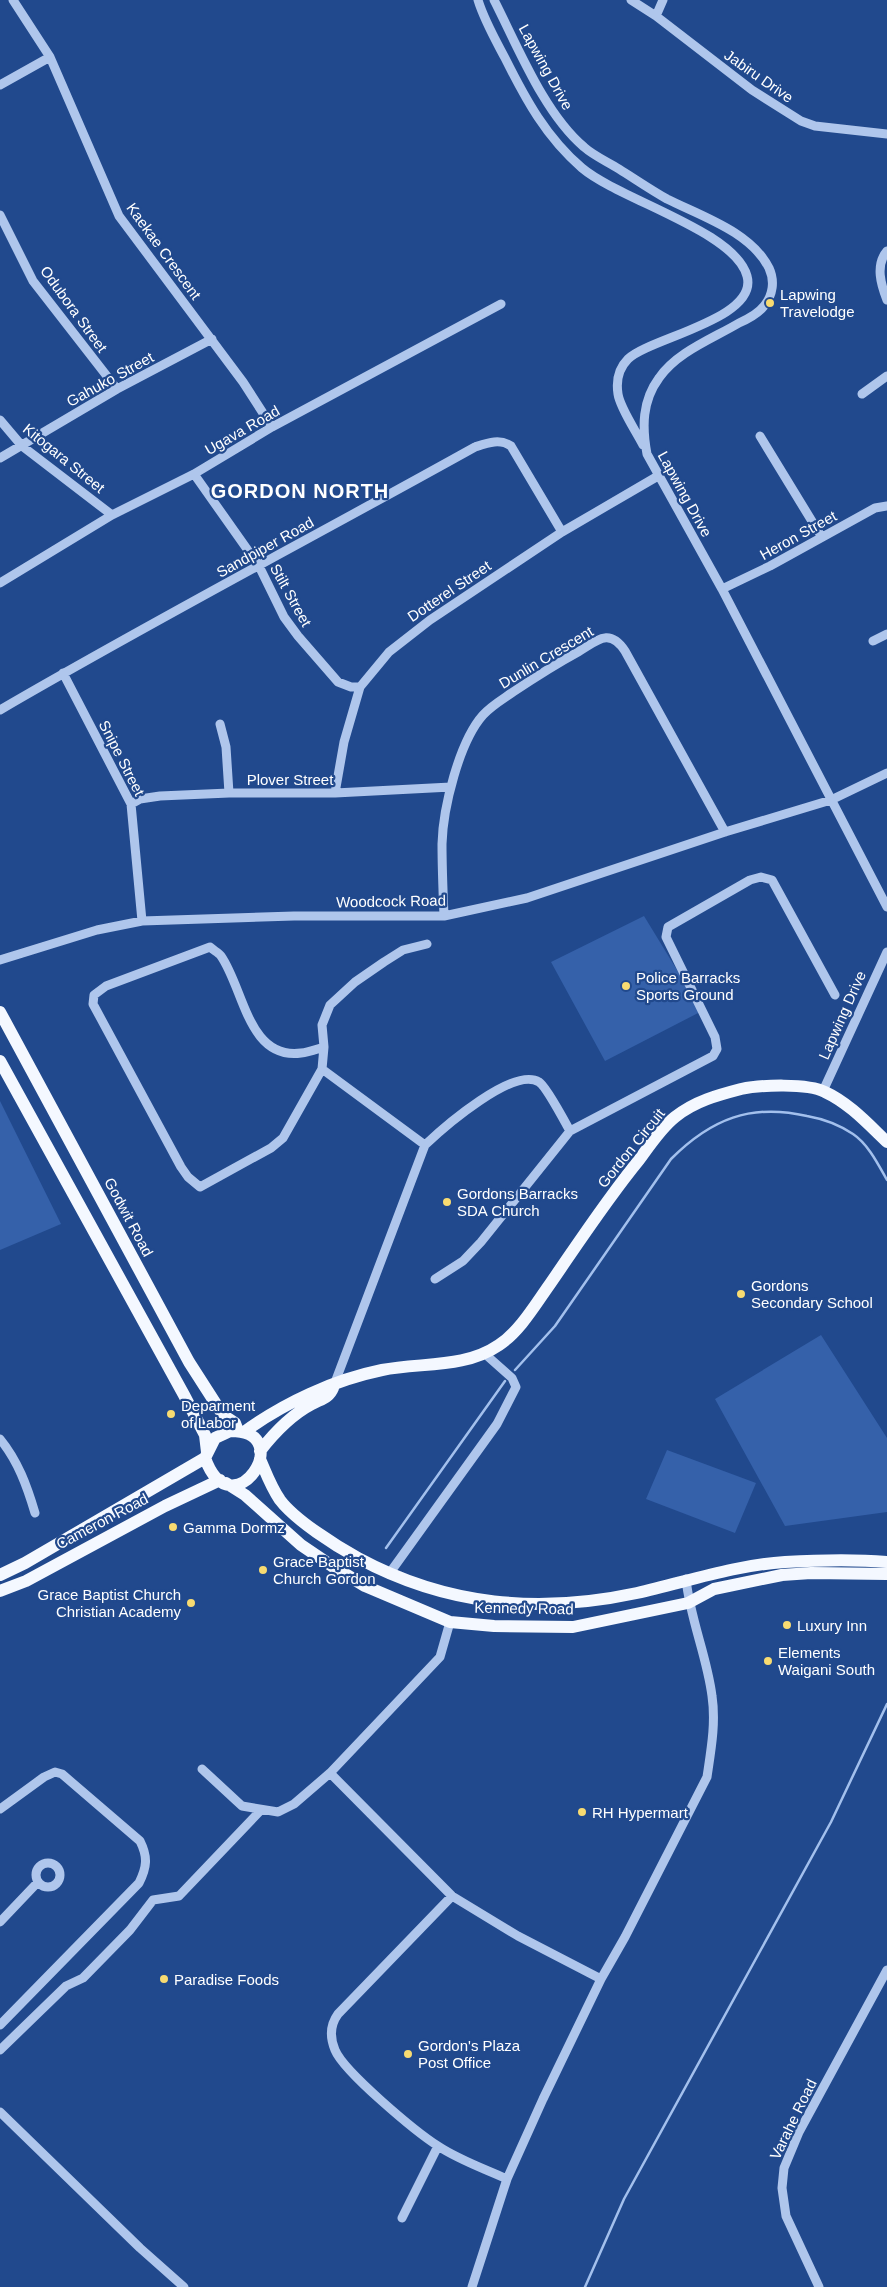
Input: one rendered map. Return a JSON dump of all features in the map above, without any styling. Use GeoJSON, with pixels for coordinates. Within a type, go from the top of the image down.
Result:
{"type":"FeatureCollection","features":[{"type":"Feature","properties":{"kind":"main road","name":"Godwit Road"},"geometry":{"type":"LineString","coordinates":[[0,1012],[189,1362],[223,1415],[235,1423],[241,1432]]}},
{"type":"Feature","properties":{"kind":"main road"},"geometry":{"type":"LineString","coordinates":[[0,1061],[205,1435],[206,1455],[211,1472],[223,1482],[241,1483],[255,1474],[260,1455],[252,1438],[241,1432],[230,1431],[215,1438],[206,1455]]}},
{"type":"Feature","properties":{"kind":"main road","name":"Gordon Circuit"},"geometry":{"type":"LineString","coordinates":[[241,1432],[272,1412],[334,1385],[382,1370],[444,1365],[485,1354],[500,1344],[529,1314],[628,1174],[675,1117],[706,1098],[755,1086],[786,1086],[823,1091],[861,1117],[887,1142]]}},
{"type":"Feature","properties":{"kind":"main road","name":"Gordon Circuit"},"geometry":{"type":"LineString","coordinates":[[260,1455],[274,1433],[313,1403],[326,1397],[334,1385]]}},
{"type":"Feature","properties":{"kind":"main road","name":"Cameron Road"},"geometry":{"type":"LineString","coordinates":[[0,1575],[25,1563],[206,1455]]}},
{"type":"Feature","properties":{"kind":"main road","name":"Kennedy Road"},"geometry":{"type":"LineString","coordinates":[[260,1455],[270,1485],[280,1501],[344,1550],[389,1574],[430,1589],[463,1598],[525,1604],[596,1600],[637,1592],[686,1579],[786,1562],[887,1562]]}},
{"type":"Feature","properties":{"kind":"main road","name":"Cameron Road"},"geometry":{"type":"LineString","coordinates":[[0,1591],[26,1581],[165,1506],[223,1482]]}},
{"type":"Feature","properties":{"kind":"main road","name":"Kennedy Road"},"geometry":{"type":"LineString","coordinates":[[223,1482],[244,1495],[301,1545],[332,1566],[365,1586],[450,1622],[494,1626],[573,1626],[688,1603],[714,1589],[782,1575],[811,1573],[887,1574]]}},
{"type":"Feature","properties":{"kind":"street","name":"Kaekae Crescent"},"geometry":{"type":"LineString","coordinates":[[13,0],[50,57],[119,216],[244,382],[272,428]]}},
{"type":"Feature","properties":{"kind":"street"},"geometry":{"type":"LineString","coordinates":[[478,0],[496,42],[531,109],[545,130],[559,145],[583,169],[612,189],[710,236],[734,256],[747,275],[748,289],[744,297],[727,311],[690,331],[634,354],[620,369],[618,395],[647,454]]}},
{"type":"Feature","properties":{"kind":"street","name":"Lapwing Drive"},"geometry":{"type":"LineString","coordinates":[[494,0],[549,106],[573,137],[586,149],[667,198],[733,232],[760,255],[770,271],[773,284],[772,290],[762,309],[678,358],[658,378],[645,411],[643,433],[647,454],[658,476],[722,589],[887,907]]}},
{"type":"Feature","properties":{"kind":"street","name":"Jabiru Drive"},"geometry":{"type":"LineString","coordinates":[[631,0],[656,16],[752,90],[801,121],[815,126],[887,134]]}},
{"type":"Feature","properties":{"kind":"street"},"geometry":{"type":"LineString","coordinates":[[656,16],[663,0]]}},
{"type":"Feature","properties":{"kind":"street"},"geometry":{"type":"LineString","coordinates":[[0,84],[50,57]]}},
{"type":"Feature","properties":{"kind":"street","name":"Odubora Street"},"geometry":{"type":"LineString","coordinates":[[0,215],[33,281],[116,389]]}},
{"type":"Feature","properties":{"kind":"street"},"geometry":{"type":"LineString","coordinates":[[887,251],[880,264],[881,285],[887,300]]}},
{"type":"Feature","properties":{"kind":"street","name":"Ugava Road"},"geometry":{"type":"LineString","coordinates":[[0,583],[112,516],[194,474],[272,428],[501,304]]}},
{"type":"Feature","properties":{"kind":"street","name":"Gahuko Street"},"geometry":{"type":"LineString","coordinates":[[0,458],[116,389],[212,339]]}},
{"type":"Feature","properties":{"kind":"street"},"geometry":{"type":"LineString","coordinates":[[862,394],[887,376]]}},
{"type":"Feature","properties":{"kind":"street","name":"Kitogara Street"},"geometry":{"type":"LineString","coordinates":[[0,420],[22,446],[112,516]]}},
{"type":"Feature","properties":{"kind":"street"},"geometry":{"type":"LineString","coordinates":[[760,436],[821,536]]}},
{"type":"Feature","properties":{"kind":"street","name":"Sandpiper Road"},"geometry":{"type":"LineString","coordinates":[[0,710],[63,673],[467,451],[486,443],[505,441],[511,446],[562,532]]}},
{"type":"Feature","properties":{"kind":"street","name":"Stilt Street"},"geometry":{"type":"LineString","coordinates":[[194,474],[260,566],[284,617],[316,658],[338,682],[351,687],[360,687]]}},
{"type":"Feature","properties":{"kind":"street","name":"Dotterel Street"},"geometry":{"type":"LineString","coordinates":[[335,793],[344,742],[360,687],[389,652],[412,633],[562,532],[658,476]]}},
{"type":"Feature","properties":{"kind":"street","name":"Heron Street"},"geometry":{"type":"LineString","coordinates":[[722,589],[770,566],[821,536],[875,508],[887,506]]}},
{"type":"Feature","properties":{"kind":"street"},"geometry":{"type":"LineString","coordinates":[[873,641],[887,634]]}},
{"type":"Feature","properties":{"kind":"street","name":"Dunlin Crescent"},"geometry":{"type":"LineString","coordinates":[[444,916],[442,842],[451,787],[467,741],[483,715],[548,668],[599,639],[609,637],[618,641],[636,668],[725,832]]}},
{"type":"Feature","properties":{"kind":"street","name":"Snipe Street"},"geometry":{"type":"LineString","coordinates":[[63,673],[131,804],[142,922]]}},
{"type":"Feature","properties":{"kind":"street"},"geometry":{"type":"LineString","coordinates":[[220,724],[226,747],[229,793]]}},
{"type":"Feature","properties":{"kind":"street","name":"Woodcock Road"},"geometry":{"type":"LineString","coordinates":[[0,960],[97,930],[142,922],[294,916],[444,916],[526,898],[725,832],[831,800],[887,773]]}},
{"type":"Feature","properties":{"kind":"street","name":"Plover Street"},"geometry":{"type":"LineString","coordinates":[[131,804],[140,798],[148,797],[229,793],[335,793],[451,787]]}},
{"type":"Feature","properties":{"kind":"street"},"geometry":{"type":"LineString","coordinates":[[435,1279],[463,1261],[481,1242],[570,1131],[713,1056],[717,1049],[715,1037],[666,932],[668,927],[750,880],[761,877],[772,880],[836,995]]}},
{"type":"Feature","properties":{"kind":"street"},"geometry":{"type":"LineString","coordinates":[[324,1047],[300,1054],[281,1051],[265,1044],[253,1025],[221,956],[210,947],[106,986],[94,995],[93,1004],[181,1167],[188,1177],[200,1187],[271,1148],[283,1138],[322,1069],[324,1047],[322,1026],[330,1005],[355,982],[384,962],[403,950],[426,944]]}},
{"type":"Feature","properties":{"kind":"street","name":"Lapwing Drive"},"geometry":{"type":"LineString","coordinates":[[823,1091],[887,952]]}},
{"type":"Feature","properties":{"kind":"street"},"geometry":{"type":"LineString","coordinates":[[322,1069],[425,1145]]}},
{"type":"Feature","properties":{"kind":"street"},"geometry":{"type":"LineString","coordinates":[[334,1385],[425,1145],[444,1127],[496,1091],[518,1080],[530,1078],[541,1082],[570,1131]]}},
{"type":"Feature","properties":{"kind":"street"},"geometry":{"type":"LineString","coordinates":[[389,1574],[497,1424],[516,1387],[512,1378],[485,1354]]}},
{"type":"Feature","properties":{"kind":"street"},"geometry":{"type":"LineString","coordinates":[[0,1439],[10,1452],[24,1479],[35,1513]]}},
{"type":"Feature","properties":{"kind":"street"},"geometry":{"type":"LineString","coordinates":[[472,2287],[507,2179],[543,2098],[600,1979],[625,1937],[706,1777],[712,1747],[712,1697],[705,1662],[688,1603],[686,1579]]}},
{"type":"Feature","properties":{"kind":"street"},"geometry":{"type":"LineString","coordinates":[[202,1769],[242,1806],[278,1812],[294,1804],[330,1773],[440,1656],[450,1622]]}},
{"type":"Feature","properties":{"kind":"street"},"geometry":{"type":"LineString","coordinates":[[0,1809],[44,1777],[54,1772],[62,1774],[140,1841],[145,1851],[146,1869],[139,1883],[0,2025]]}},
{"type":"Feature","properties":{"kind":"street"},"geometry":{"type":"LineString","coordinates":[[330,1773],[452,1896],[518,1936],[600,1979]]}},
{"type":"Feature","properties":{"kind":"street"},"geometry":{"type":"LineString","coordinates":[[0,2050],[66,1986],[83,1978],[130,1930],[153,1900],[179,1896],[261,1810]]}},
{"type":"Feature","properties":{"kind":"street"},"geometry":{"type":"LineString","coordinates":[[0,1922],[38,1882]]}},
{"type":"Feature","properties":{"kind":"street"},"geometry":{"type":"LineString","coordinates":[[452,1896],[338,2014],[331,2029],[335,2051],[354,2074],[392,2110],[438,2146],[507,2179]]}},
{"type":"Feature","properties":{"kind":"street","name":"Varahe Road"},"geometry":{"type":"LineString","coordinates":[[820,2287],[786,2216],[782,2188],[784,2168],[799,2132],[887,1970]]}},
{"type":"Feature","properties":{"kind":"street"},"geometry":{"type":"LineString","coordinates":[[0,2112],[112,2222],[184,2287]]}},
{"type":"Feature","properties":{"kind":"street"},"geometry":{"type":"LineString","coordinates":[[402,2218],[438,2146]]}},
{"type":"Feature","properties":{"kind":"shaded area","name":"Police Barracks Sports Ground"},"geometry":{"type":"Polygon","coordinates":[[[644,916],[702,1011],[605,1061],[551,962],[644,916]]]}},
{"type":"Feature","properties":{"kind":"shaded area"},"geometry":{"type":"Polygon","coordinates":[[[0,1101],[61,1224],[0,1250],[0,1101]]]}},
{"type":"Feature","properties":{"kind":"shaded area"},"geometry":{"type":"Polygon","coordinates":[[[821,1335],[887,1438],[887,1512],[785,1526],[715,1399],[821,1335]]]}},
{"type":"Feature","properties":{"kind":"shaded area"},"geometry":{"type":"Polygon","coordinates":[[[667,1450],[756,1483],[735,1533],[646,1499],[667,1450]]]}},
{"type":"Feature","properties":{"kind":"waterway"},"geometry":{"type":"LineString","coordinates":[[515,1370],[555,1326],[671,1159],[686,1145],[717,1124],[750,1113],[768,1112],[787,1112],[825,1120],[842,1127],[858,1138],[872,1155],[887,1180]]}},
{"type":"Feature","properties":{"kind":"waterway"},"geometry":{"type":"LineString","coordinates":[[386,1548],[505,1381]]}},
{"type":"Feature","properties":{"kind":"waterway"},"geometry":{"type":"LineString","coordinates":[[585,2287],[624,2199],[831,1822],[887,1704]]}},
{"type":"Feature","properties":{"kind":"place","name":"Lapwing Travelodge"},"geometry":{"type":"Point","coordinates":[770,303]}},
{"type":"Feature","properties":{"kind":"place","name":"Police Barracks Sports Ground"},"geometry":{"type":"Point","coordinates":[626,986]}},
{"type":"Feature","properties":{"kind":"place","name":"Gordons Barracks SDA Church"},"geometry":{"type":"Point","coordinates":[447,1202]}},
{"type":"Feature","properties":{"kind":"place","name":"Gordons Secondary School"},"geometry":{"type":"Point","coordinates":[741,1294]}},
{"type":"Feature","properties":{"kind":"place","name":"Deparment of Labor"},"geometry":{"type":"Point","coordinates":[171,1414]}},
{"type":"Feature","properties":{"kind":"place","name":"Gamma Dormz"},"geometry":{"type":"Point","coordinates":[173,1527]}},
{"type":"Feature","properties":{"kind":"place","name":"Grace Baptist Church Gordon"},"geometry":{"type":"Point","coordinates":[263,1570]}},
{"type":"Feature","properties":{"kind":"place","name":"Grace Baptist Church Christian Academy"},"geometry":{"type":"Point","coordinates":[191,1603]}},
{"type":"Feature","properties":{"kind":"place","name":"Luxury Inn"},"geometry":{"type":"Point","coordinates":[787,1625]}},
{"type":"Feature","properties":{"kind":"place","name":"Elements Waigani South"},"geometry":{"type":"Point","coordinates":[768,1661]}},
{"type":"Feature","properties":{"kind":"place","name":"RH Hypermart"},"geometry":{"type":"Point","coordinates":[582,1812]}},
{"type":"Feature","properties":{"kind":"place","name":"Paradise Foods"},"geometry":{"type":"Point","coordinates":[164,1979]}},
{"type":"Feature","properties":{"kind":"place","name":"Gordon's Plaza Post Office"},"geometry":{"type":"Point","coordinates":[408,2054]}},
{"type":"Feature","properties":{"kind":"district","name":"GORDON NORTH"},"geometry":{"type":"Point","coordinates":[300,491]}}]}
